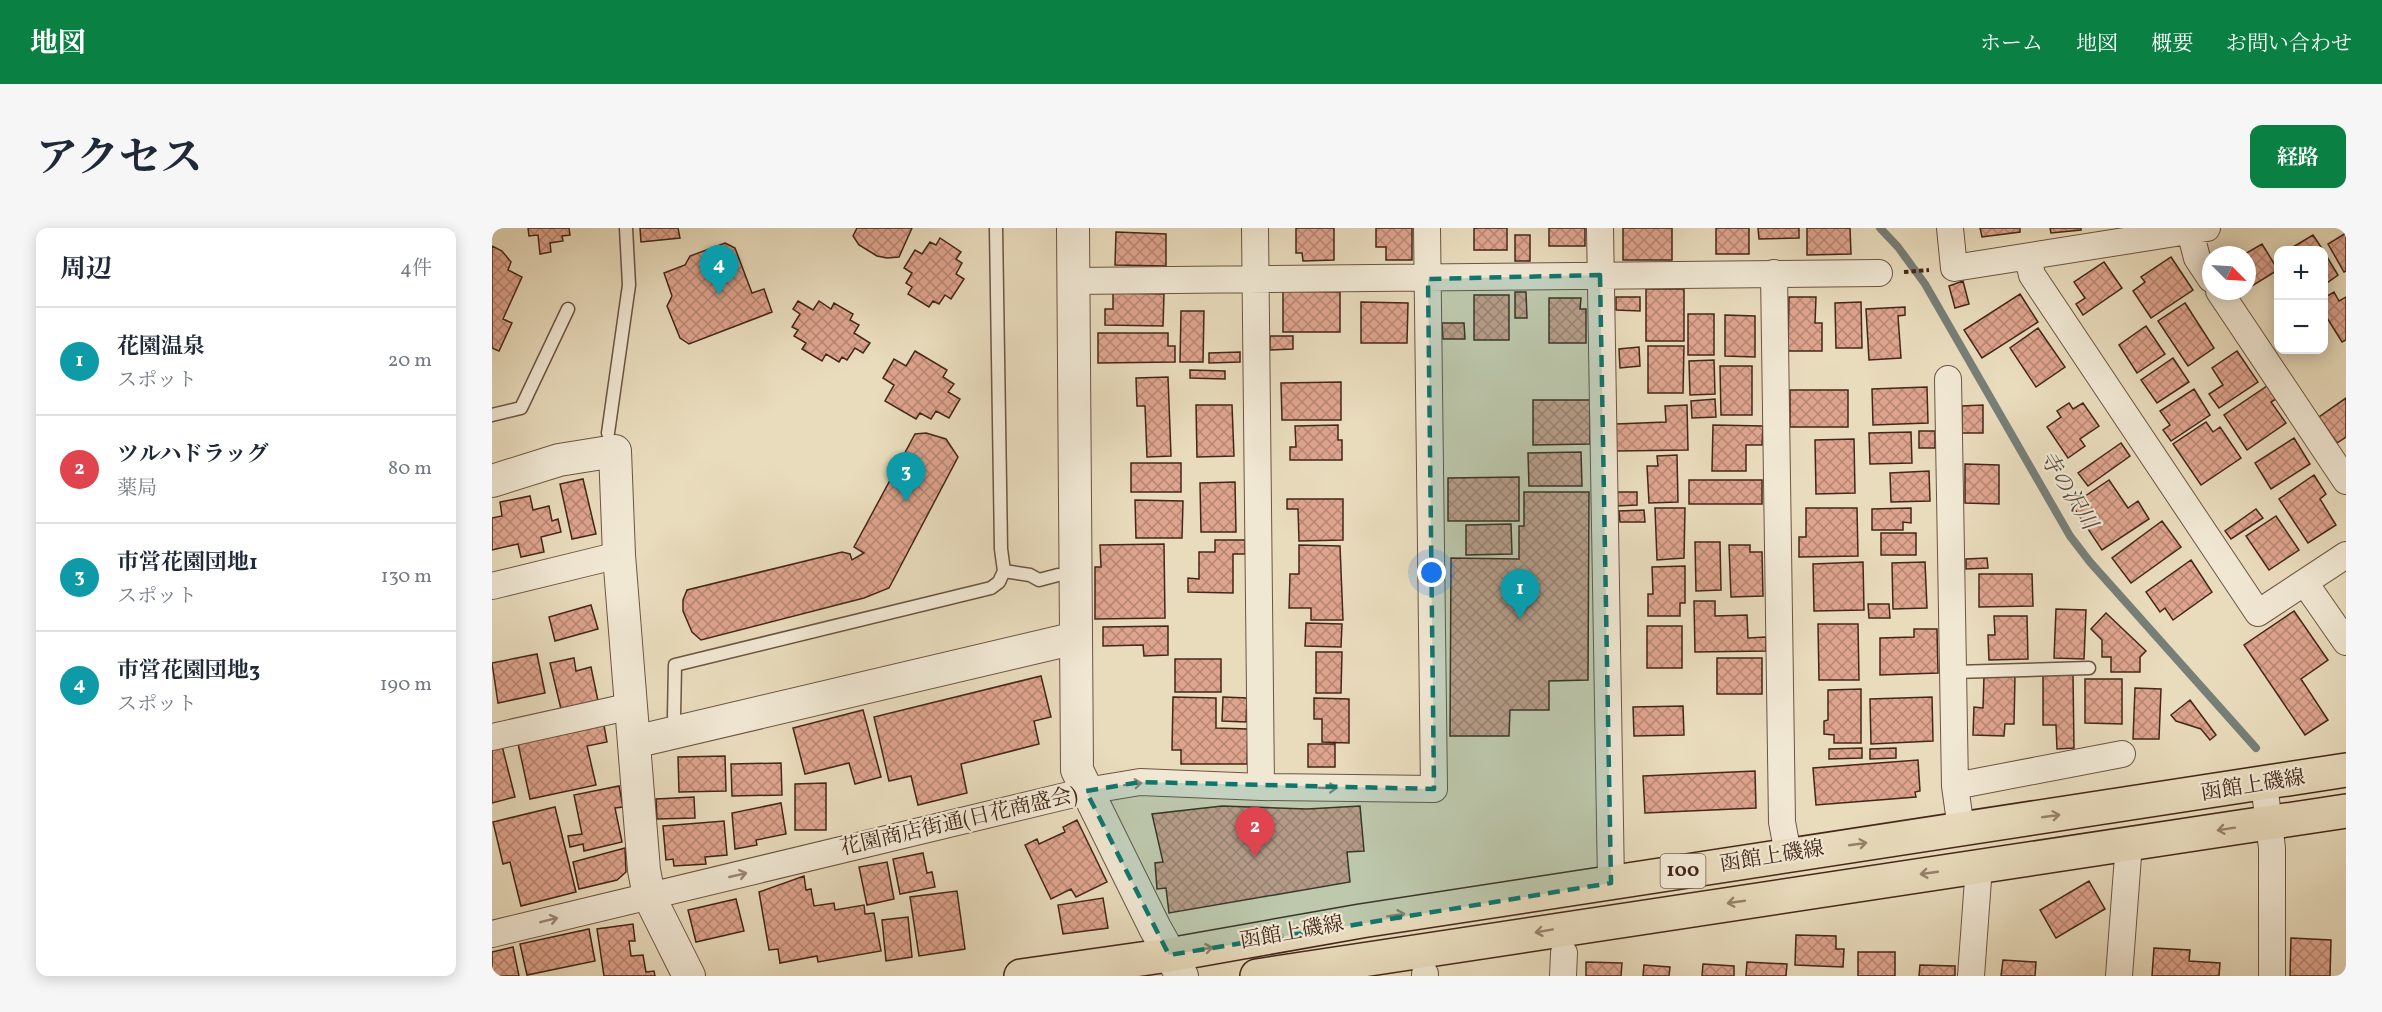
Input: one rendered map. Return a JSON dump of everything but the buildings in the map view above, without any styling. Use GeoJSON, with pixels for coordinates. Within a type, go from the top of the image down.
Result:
{"type":"FeatureCollection","features":[{"type":"Feature","properties":{"kind":"main road","name":"函館上磯線"},"geometry":{"type":"LineString","coordinates":[[1021,976],[1175,965],[1361,921],[2346,770]]}},
{"type":"Feature","properties":{"kind":"main road","name":"函館上磯線"},"geometry":{"type":"LineString","coordinates":[[1257,976],[2346,811]]}},
{"type":"Feature","properties":{"kind":"street"},"geometry":{"type":"LineString","coordinates":[[1073,228],[1077,770],[1175,965]]}},
{"type":"Feature","properties":{"kind":"street"},"geometry":{"type":"LineString","coordinates":[[1256,228],[1261,787]]}},
{"type":"Feature","properties":{"kind":"street"},"geometry":{"type":"LineString","coordinates":[[1427,228],[1428,279]]}},
{"type":"Feature","properties":{"kind":"street"},"geometry":{"type":"LineString","coordinates":[[1600,228],[1611,883]]}},
{"type":"Feature","properties":{"kind":"street"},"geometry":{"type":"LineString","coordinates":[[1950,228],[1954,268],[2028,258],[2100,237],[2199,229],[2197,258],[2202,266]]}},
{"type":"Feature","properties":{"kind":"street"},"geometry":{"type":"LineString","coordinates":[[2028,258],[2032,275],[2258,613],[2346,555]]}},
{"type":"Feature","properties":{"kind":"street"},"geometry":{"type":"LineString","coordinates":[[1774,273],[1782,822],[1788,855]]}},
{"type":"Feature","properties":{"kind":"street"},"geometry":{"type":"LineString","coordinates":[[1073,281],[1887,273]]}},
{"type":"Feature","properties":{"kind":"street","name":"花園商店街通(日花商盛会)"},"geometry":{"type":"LineString","coordinates":[[492,934],[1086,791],[1140,782],[1261,787],[1434,789],[1428,279]]}},
{"type":"Feature","properties":{"kind":"street"},"geometry":{"type":"LineString","coordinates":[[2225,300],[2346,481]]}},
{"type":"Feature","properties":{"kind":"street"},"geometry":{"type":"LineString","coordinates":[[1948,380],[1955,786],[1961,829]]}},
{"type":"Feature","properties":{"kind":"street"},"geometry":{"type":"LineString","coordinates":[[492,481],[559,460],[615,451],[619,555],[644,870],[649,896],[689,976]]}},
{"type":"Feature","properties":{"kind":"street"},"geometry":{"type":"LineString","coordinates":[[492,586],[619,555]]}},
{"type":"Feature","properties":{"kind":"street"},"geometry":{"type":"LineString","coordinates":[[2306,583],[2346,642]]}},
{"type":"Feature","properties":{"kind":"street"},"geometry":{"type":"LineString","coordinates":[[634,742],[1076,638]]}},
{"type":"Feature","properties":{"kind":"street"},"geometry":{"type":"LineString","coordinates":[[492,737],[632,706]]}},
{"type":"Feature","properties":{"kind":"street"},"geometry":{"type":"LineString","coordinates":[[1955,786],[2122,754]]}},
{"type":"Feature","properties":{"kind":"street"},"geometry":{"type":"LineString","coordinates":[[2264,784],[2270,821],[2272,976]]}},
{"type":"Feature","properties":{"kind":"street"},"geometry":{"type":"LineString","coordinates":[[2119,976],[2129,843]]}},
{"type":"Feature","properties":{"kind":"street"},"geometry":{"type":"LineString","coordinates":[[1971,976],[1979,866]]}},
{"type":"Feature","properties":{"kind":"lane"},"geometry":{"type":"LineString","coordinates":[[608,433],[629,285],[626,228]]}},
{"type":"Feature","properties":{"kind":"lane"},"geometry":{"type":"LineString","coordinates":[[674,716],[675,665],[991,588],[999,582],[1004,571],[1000,549],[996,228]]}},
{"type":"Feature","properties":{"kind":"lane"},"geometry":{"type":"LineString","coordinates":[[492,415],[521,408],[568,309]]}},
{"type":"Feature","properties":{"kind":"lane"},"geometry":{"type":"LineString","coordinates":[[1004,571],[1030,575],[1039,580],[1058,575]]}},
{"type":"Feature","properties":{"kind":"lane"},"geometry":{"type":"LineString","coordinates":[[1954,672],[2089,668]]}},
{"type":"Feature","properties":{"kind":"path"},"geometry":{"type":"LineString","coordinates":[[1887,273],[1930,270]]}},
{"type":"Feature","properties":{"kind":"highlighted area"},"geometry":{"type":"Polygon","coordinates":[[[1600,275],[1611,883],[1169,955],[1086,791],[1140,782],[1434,789],[1428,279],[1600,275]]]}},
{"type":"Feature","properties":{"kind":"waterway","name":"寺の沢川"},"geometry":{"type":"LineString","coordinates":[[1880,228],[1898,247],[1925,284],[2070,536],[2090,562],[2256,748]]}},
{"type":"Feature","properties":{"kind":"place","name":"市営花園団地3"},"geometry":{"type":"Point","coordinates":[719,295]}},
{"type":"Feature","properties":{"kind":"place","name":"市営花園団地1"},"geometry":{"type":"Point","coordinates":[906,502]}},
{"type":"Feature","properties":{"kind":"place","name":"花園温泉"},"geometry":{"type":"Point","coordinates":[1520,619]}},
{"type":"Feature","properties":{"kind":"place","name":"ツルハドラッグ"},"geometry":{"type":"Point","coordinates":[1255,857]}}]}
